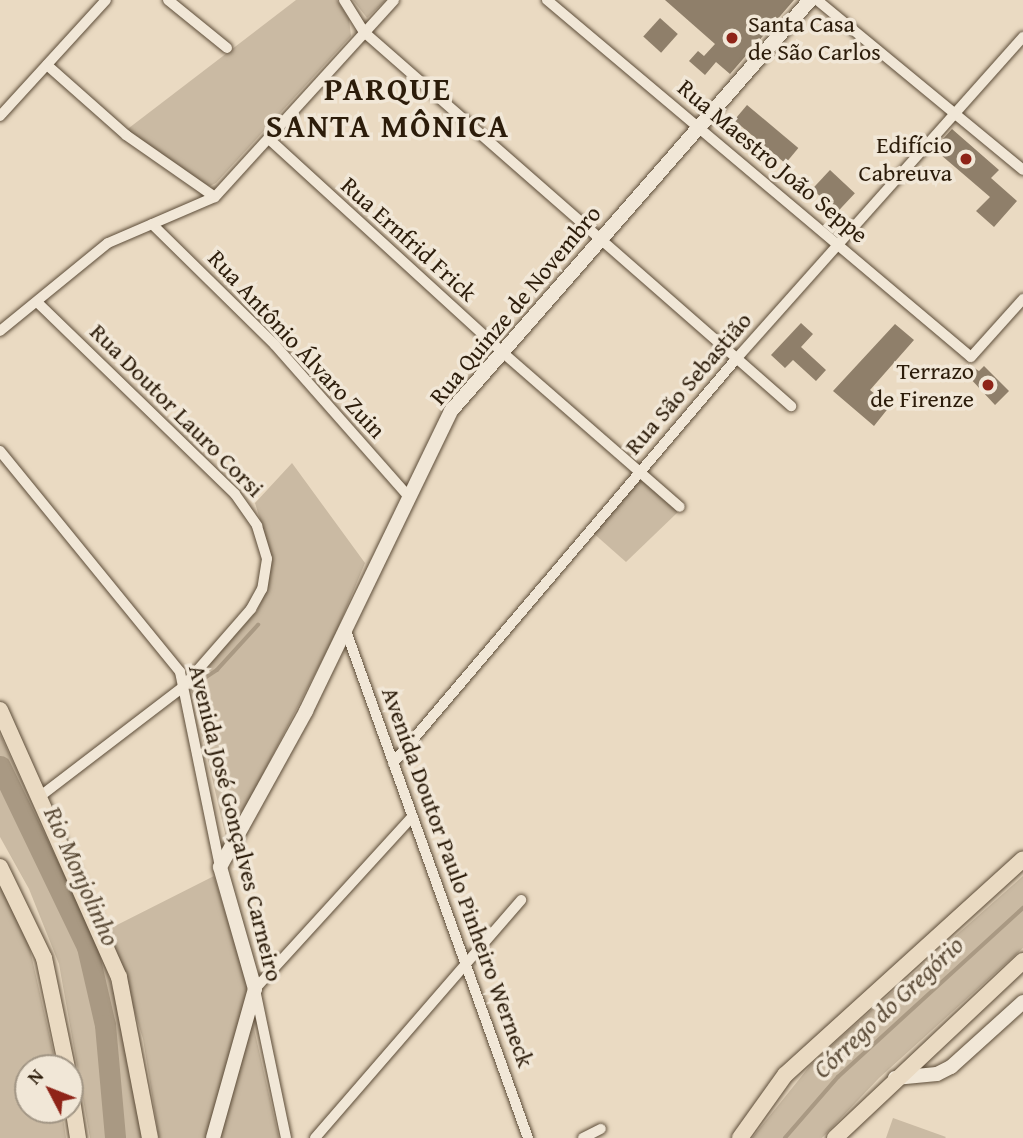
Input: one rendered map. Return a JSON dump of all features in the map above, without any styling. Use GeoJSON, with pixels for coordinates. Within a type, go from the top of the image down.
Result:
{"type":"FeatureCollection","features":[{"type":"Feature","properties":{"kind":"main road","name":"Rua Quinze de Novembro"},"geometry":{"type":"LineString","coordinates":[[220,867],[346,631],[455,404],[810,0]]}},
{"type":"Feature","properties":{"kind":"main road"},"geometry":{"type":"LineString","coordinates":[[0,710],[119,977],[150,1138]]}},
{"type":"Feature","properties":{"kind":"main road"},"geometry":{"type":"LineString","coordinates":[[740,1138],[786,1075],[1023,859]]}},
{"type":"Feature","properties":{"kind":"main road"},"geometry":{"type":"LineString","coordinates":[[0,867],[44,958],[64,1054]]}},
{"type":"Feature","properties":{"kind":"main road","name":"Avenida José Gonçalves Carneiro"},"geometry":{"type":"LineString","coordinates":[[220,867],[255,989]]}},
{"type":"Feature","properties":{"kind":"main road"},"geometry":{"type":"LineString","coordinates":[[835,1138],[895,1077],[1023,961]]}},
{"type":"Feature","properties":{"kind":"main road"},"geometry":{"type":"LineString","coordinates":[[213,1138],[255,989]]}},
{"type":"Feature","properties":{"kind":"main road"},"geometry":{"type":"LineString","coordinates":[[895,1077],[937,1074],[951,1067],[1023,1002]]}},
{"type":"Feature","properties":{"kind":"street"},"geometry":{"type":"LineString","coordinates":[[0,116],[106,0]]}},
{"type":"Feature","properties":{"kind":"street"},"geometry":{"type":"LineString","coordinates":[[168,0],[227,48]]}},
{"type":"Feature","properties":{"kind":"street"},"geometry":{"type":"LineString","coordinates":[[344,0],[364,32],[791,406]]}},
{"type":"Feature","properties":{"kind":"street"},"geometry":{"type":"LineString","coordinates":[[0,331],[108,243],[215,197],[394,0]]}},
{"type":"Feature","properties":{"kind":"street","name":"Rua Maestro João Seppe"},"geometry":{"type":"LineString","coordinates":[[547,0],[971,357],[1023,299]]}},
{"type":"Feature","properties":{"kind":"street"},"geometry":{"type":"LineString","coordinates":[[817,0],[1023,170]]}},
{"type":"Feature","properties":{"kind":"street","name":"Rua São Sebastião"},"geometry":{"type":"LineString","coordinates":[[393,763],[737,358],[1023,37]]}},
{"type":"Feature","properties":{"kind":"street"},"geometry":{"type":"LineString","coordinates":[[47,65],[126,135],[215,197]]}},
{"type":"Feature","properties":{"kind":"street","name":"Rua Ernfrid Frick"},"geometry":{"type":"LineString","coordinates":[[269,139],[501,351],[680,507]]}},
{"type":"Feature","properties":{"kind":"street","name":"Rua Antônio Álvaro Zuin"},"geometry":{"type":"LineString","coordinates":[[152,224],[275,345],[409,497]]}},
{"type":"Feature","properties":{"kind":"street","name":"Rua Doutor Lauro Corsi"},"geometry":{"type":"LineString","coordinates":[[37,302],[235,494],[257,526],[267,559],[262,589],[239,625],[183,687],[39,797]]}},
{"type":"Feature","properties":{"kind":"street","name":"Avenida José Gonçalves Carneiro"},"geometry":{"type":"LineString","coordinates":[[0,451],[174,664],[183,687],[220,867]]}},
{"type":"Feature","properties":{"kind":"street","name":"Avenida Doutor Paulo Pinheiro Werneck"},"geometry":{"type":"LineString","coordinates":[[346,631],[465,969],[499,1050],[528,1138]]}},
{"type":"Feature","properties":{"kind":"street"},"geometry":{"type":"LineString","coordinates":[[255,989],[412,817]]}},
{"type":"Feature","properties":{"kind":"street"},"geometry":{"type":"LineString","coordinates":[[315,1138],[465,969],[520,900]]}},
{"type":"Feature","properties":{"kind":"street","name":"Avenida José Gonçalves Carneiro"},"geometry":{"type":"LineString","coordinates":[[255,989],[286,1138]]}},
{"type":"Feature","properties":{"kind":"street"},"geometry":{"type":"LineString","coordinates":[[583,1138],[601,1129]]}},
{"type":"Feature","properties":{"kind":"shaded area"},"geometry":{"type":"Polygon","coordinates":[[[296,0],[337,0],[349,19],[351,36],[216,183],[210,186],[201,183],[125,131],[296,0]]]}},
{"type":"Feature","properties":{"kind":"shaded area"},"geometry":{"type":"Polygon","coordinates":[[[353,0],[386,0],[367,18],[353,0]]]}},
{"type":"Feature","properties":{"kind":"shaded area"},"geometry":{"type":"Polygon","coordinates":[[[292,463],[365,563],[335,635],[236,826],[226,837],[191,689],[194,680],[257,611],[267,588],[272,558],[255,503],[292,463]]]}},
{"type":"Feature","properties":{"kind":"shaded area"},"geometry":{"type":"Polygon","coordinates":[[[638,481],[644,481],[678,512],[626,562],[592,532],[638,481]]]}},
{"type":"Feature","properties":{"kind":"shaded area"},"geometry":{"type":"Polygon","coordinates":[[[0,734],[101,953],[121,1015],[144,1138],[90,1138],[84,1104],[84,1054],[75,1054],[59,964],[29,889],[0,837],[0,734]]]}},
{"type":"Feature","properties":{"kind":"shaded area"},"geometry":{"type":"Polygon","coordinates":[[[214,876],[248,987],[210,1138],[159,1138],[143,1039],[109,929],[214,876]]]}},
{"type":"Feature","properties":{"kind":"shaded area"},"geometry":{"type":"Polygon","coordinates":[[[1023,876],[1023,948],[879,1078],[822,1138],[752,1138],[813,1062],[1023,876]]]}},
{"type":"Feature","properties":{"kind":"shaded area"},"geometry":{"type":"Polygon","coordinates":[[[0,884],[26,932],[54,1054],[14,1054],[14,1124],[64,1124],[66,1138],[0,1138],[0,884]]]}},
{"type":"Feature","properties":{"kind":"shaded area"},"geometry":{"type":"Polygon","coordinates":[[[252,1020],[279,1138],[219,1138],[252,1020]]]}},
{"type":"Feature","properties":{"kind":"shaded area"},"geometry":{"type":"Polygon","coordinates":[[[893,1118],[946,1137],[886,1138],[893,1118]]]}},
{"type":"Feature","properties":{"kind":"building","name":"Santa Casa de São Carlos"},"geometry":{"type":"Polygon","coordinates":[[[665,0],[794,0],[730,74],[716,62],[705,75],[689,61],[698,51],[704,56],[715,44],[665,0]]]}},
{"type":"Feature","properties":{"kind":"building"},"geometry":{"type":"Polygon","coordinates":[[[660,18],[678,34],[661,53],[643,37],[660,18]]]}},
{"type":"Feature","properties":{"kind":"building"},"geometry":{"type":"Polygon","coordinates":[[[747,105],[798,148],[785,163],[734,120],[747,105]]]}},
{"type":"Feature","properties":{"kind":"building","name":"Edifício Cabreuva"},"geometry":{"type":"Polygon","coordinates":[[[952,129],[999,170],[991,178],[1017,201],[994,227],[976,211],[990,197],[934,149],[952,129]]]}},
{"type":"Feature","properties":{"kind":"building"},"geometry":{"type":"Polygon","coordinates":[[[830,170],[855,193],[837,212],[812,189],[830,170]]]}},
{"type":"Feature","properties":{"kind":"building"},"geometry":{"type":"Polygon","coordinates":[[[801,323],[813,334],[801,347],[826,370],[816,381],[793,360],[785,368],[771,355],[801,323]]]}},
{"type":"Feature","properties":{"kind":"building"},"geometry":{"type":"Polygon","coordinates":[[[895,324],[914,340],[870,390],[890,406],[874,426],[833,391],[895,324]]]}},
{"type":"Feature","properties":{"kind":"building","name":"Terrazo de Firenze"},"geometry":{"type":"Polygon","coordinates":[[[968,364],[979,371],[984,366],[1009,391],[995,405],[968,376],[968,364]]]}},
{"type":"Feature","properties":{"kind":"waterway"},"geometry":{"type":"LineString","coordinates":[[197,683],[217,670],[258,625]]}},
{"type":"Feature","properties":{"kind":"waterway","name":"Rio Monjolinho"},"geometry":{"type":"LineString","coordinates":[[0,766],[87,947],[105,1025],[115,1138]]}},
{"type":"Feature","properties":{"kind":"waterway","name":"Córrego do Gregório"},"geometry":{"type":"LineString","coordinates":[[785,1138],[838,1077],[1023,908]]}},
{"type":"Feature","properties":{"kind":"place","name":"Santa Casa de São Carlos"},"geometry":{"type":"Point","coordinates":[732,38]}},
{"type":"Feature","properties":{"kind":"place","name":"Edifício Cabreuva"},"geometry":{"type":"Point","coordinates":[966,159]}},
{"type":"Feature","properties":{"kind":"place","name":"Terrazo de Firenze"},"geometry":{"type":"Point","coordinates":[988,385]}},
{"type":"Feature","properties":{"kind":"district","name":"PARQUE SANTA MÔNICA"},"geometry":{"type":"Point","coordinates":[388,108]}}]}
